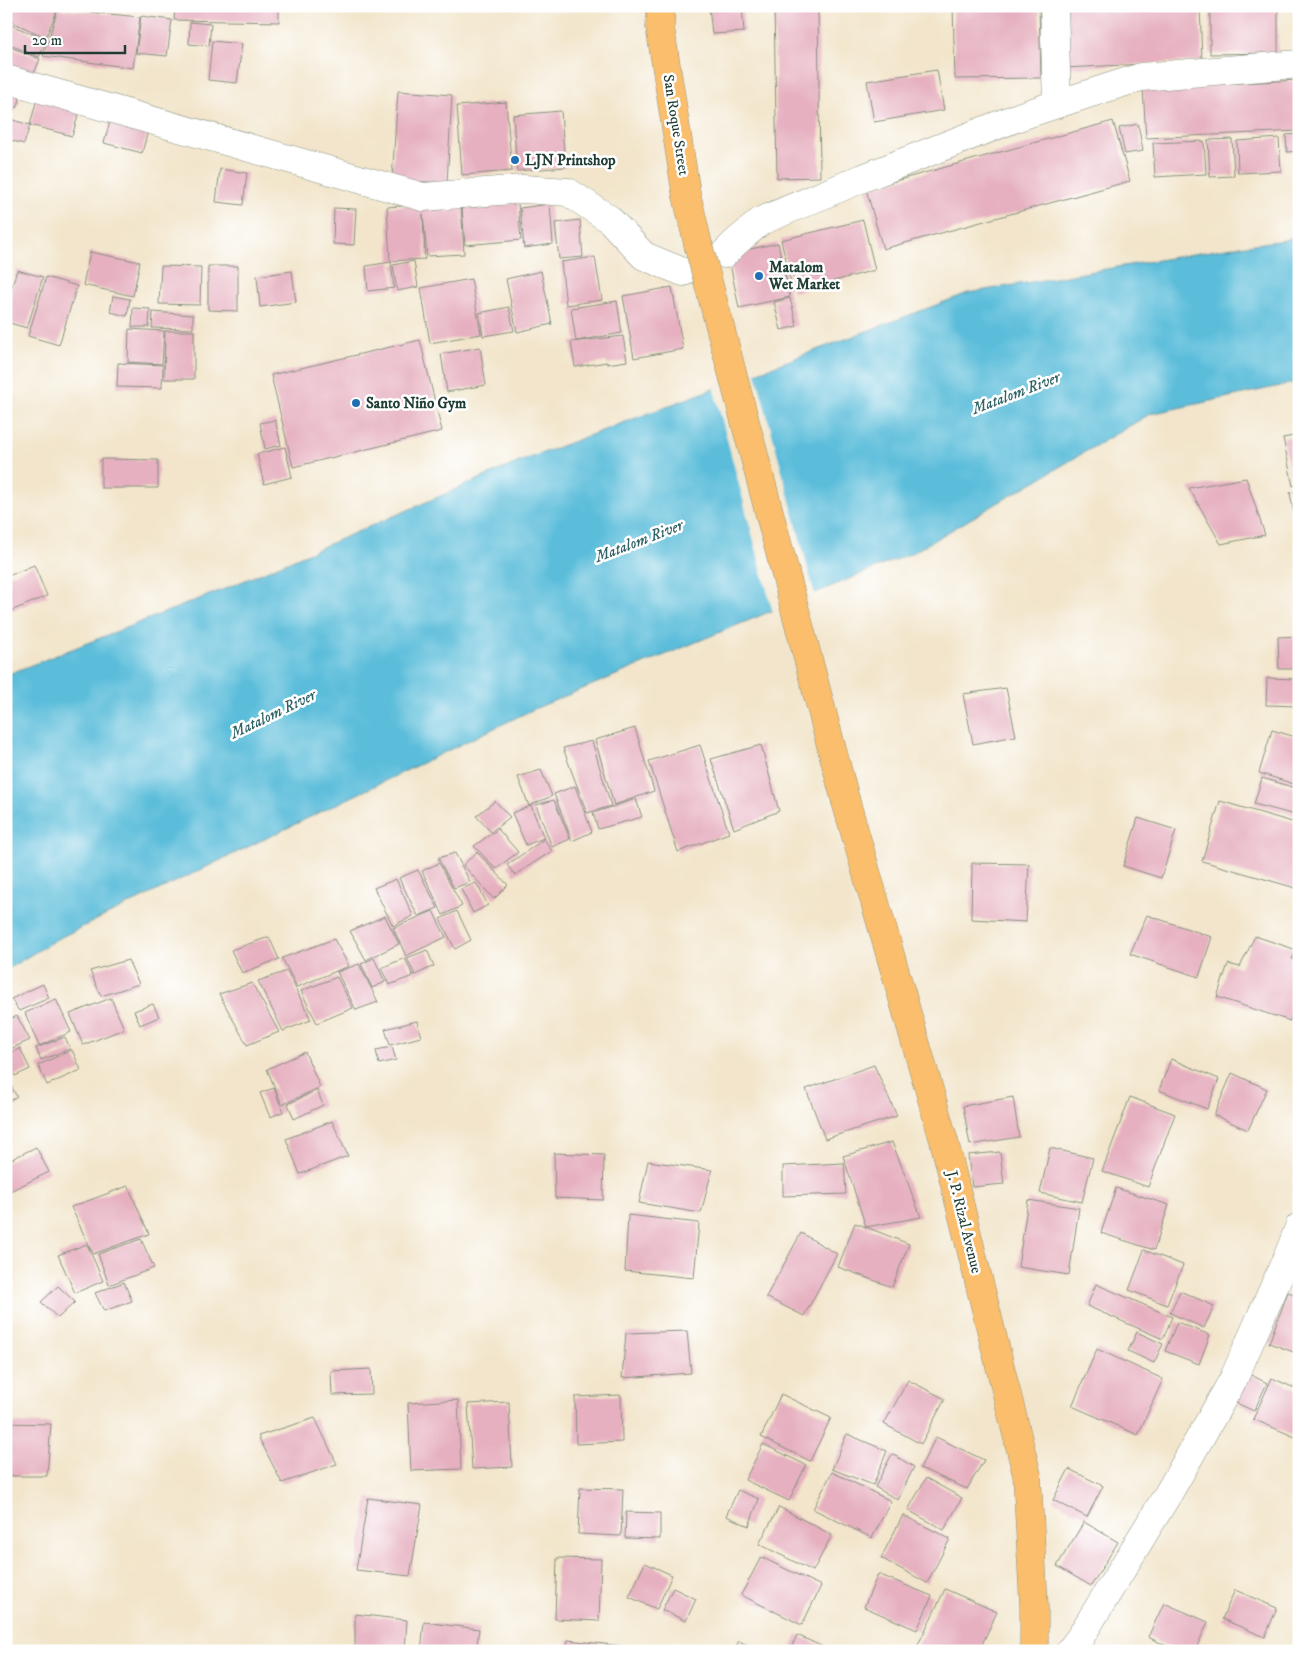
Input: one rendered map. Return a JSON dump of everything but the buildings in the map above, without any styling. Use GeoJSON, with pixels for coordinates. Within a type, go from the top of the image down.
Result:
{"type":"FeatureCollection","features":[{"type":"Feature","properties":{"kind":"main road","name":"San Roque Street"},"geometry":{"type":"LineString","coordinates":[[662,6],[660,27],[686,192],[698,244],[846,802]]}},
{"type":"Feature","properties":{"kind":"main road","name":"J. P. Rizal Avenue"},"geometry":{"type":"LineString","coordinates":[[846,802],[944,1141],[1027,1475],[1034,1606],[1034,1651]]}},
{"type":"Feature","properties":{"kind":"street"},"geometry":{"type":"LineString","coordinates":[[1054,6],[1057,104]]}},
{"type":"Feature","properties":{"kind":"street"},"geometry":{"type":"LineString","coordinates":[[724,254],[735,242],[761,222],[871,174],[1057,104],[1141,77],[1299,64]]}},
{"type":"Feature","properties":{"kind":"street"},"geometry":{"type":"LineString","coordinates":[[6,79],[423,197],[524,189],[568,192],[609,219],[644,256],[683,272]]}},
{"type":"Feature","properties":{"kind":"street"},"geometry":{"type":"LineString","coordinates":[[1070,1651],[1168,1494],[1233,1380],[1290,1252],[1299,1227]]}},
{"type":"Feature","properties":{"kind":"water","name":"Matalom River"},"geometry":{"type":"Polygon","coordinates":[[[1299,235],[1299,382],[1150,414],[912,553],[534,709],[55,940],[6,970],[6,675],[227,588],[519,462],[968,293],[1239,246],[1286,240],[1299,235]]]}},
{"type":"Feature","properties":{"kind":"pier"},"geometry":{"type":"Polygon","coordinates":[[[755,370],[815,595],[773,613],[713,386],[755,370]]]}},
{"type":"Feature","properties":{"kind":"place","name":"LJN Printshop"},"geometry":{"type":"Point","coordinates":[515,160]}},
{"type":"Feature","properties":{"kind":"place","name":"Matalom Wet Market"},"geometry":{"type":"Point","coordinates":[759,276]}},
{"type":"Feature","properties":{"kind":"place","name":"Santo Niño Gym"},"geometry":{"type":"Point","coordinates":[356,403]}}]}
